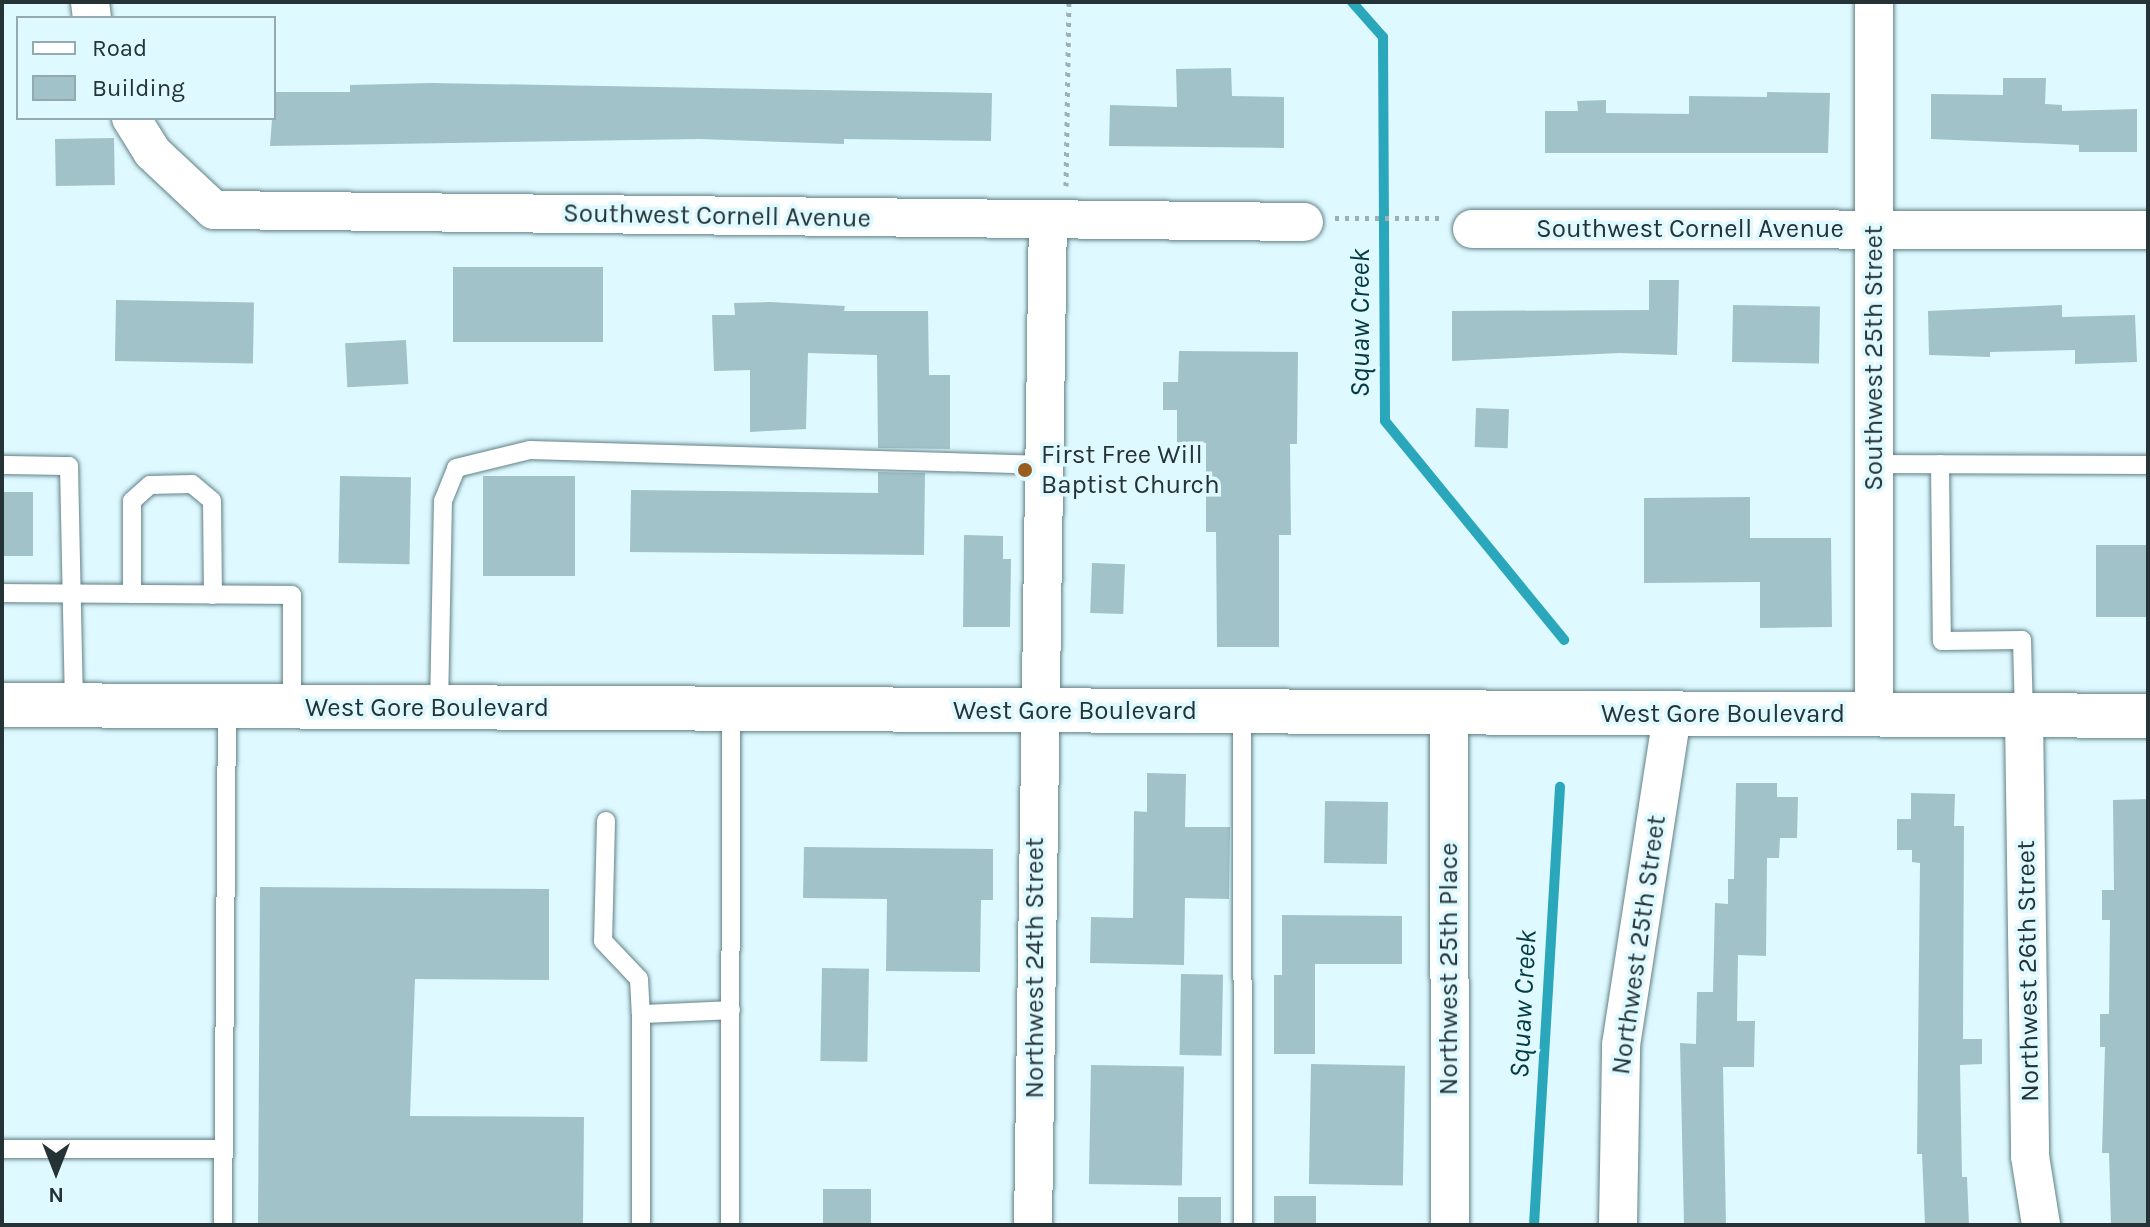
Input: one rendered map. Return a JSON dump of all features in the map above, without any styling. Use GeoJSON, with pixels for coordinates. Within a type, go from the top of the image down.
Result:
{"type":"FeatureCollection","features":[{"type":"Feature","properties":{"kind":"main road","name":"West Gore Boulevard"},"geometry":{"type":"LineString","coordinates":[[2,705],[2148,716]]}},
{"type":"Feature","properties":{"kind":"street","name":"Southwest 25th Street"},"geometry":{"type":"LineString","coordinates":[[1874,2],[1874,715]]}},
{"type":"Feature","properties":{"kind":"street","name":"Southwest Cornell Avenue"},"geometry":{"type":"LineString","coordinates":[[132,120],[152,152],[214,210],[1320,220]]}},
{"type":"Feature","properties":{"kind":"street","name":"Northwest 24th Street"},"geometry":{"type":"LineString","coordinates":[[1033,1225],[1037,711],[1045,642],[1047,465],[1056,219]]}},
{"type":"Feature","properties":{"kind":"street","name":"Southwest Cornell Avenue"},"geometry":{"type":"LineString","coordinates":[[1472,229],[2148,230]]}},
{"type":"Feature","properties":{"kind":"street","name":"Northwest 25th Place"},"geometry":{"type":"LineString","coordinates":[[1449,713],[1450,1225]]}},
{"type":"Feature","properties":{"kind":"street","name":"Northwest 25th Street"},"geometry":{"type":"LineString","coordinates":[[1618,1225],[1621,1045],[1672,714]]}},
{"type":"Feature","properties":{"kind":"street","name":"Northwest 26th Street"},"geometry":{"type":"LineString","coordinates":[[2024,716],[2030,1156],[2041,1225]]}},
{"type":"Feature","properties":{"kind":"lane"},"geometry":{"type":"LineString","coordinates":[[439,708],[443,501],[456,468],[530,450],[1047,465]]}},
{"type":"Feature","properties":{"kind":"lane"},"geometry":{"type":"LineString","coordinates":[[1874,464],[2148,465]]}},
{"type":"Feature","properties":{"kind":"lane"},"geometry":{"type":"LineString","coordinates":[[1940,464],[1942,641],[2022,640],[2024,716]]}},
{"type":"Feature","properties":{"kind":"lane"},"geometry":{"type":"LineString","coordinates":[[2,465],[69,466],[74,706]]}},
{"type":"Feature","properties":{"kind":"lane"},"geometry":{"type":"LineString","coordinates":[[132,594],[132,501],[150,485],[192,484],[212,501],[213,595]]}},
{"type":"Feature","properties":{"kind":"lane"},"geometry":{"type":"LineString","coordinates":[[2,593],[292,595],[292,707]]}},
{"type":"Feature","properties":{"kind":"lane"},"geometry":{"type":"LineString","coordinates":[[223,1225],[227,707]]}},
{"type":"Feature","properties":{"kind":"lane"},"geometry":{"type":"LineString","coordinates":[[730,1225],[731,709]]}},
{"type":"Feature","properties":{"kind":"lane"},"geometry":{"type":"LineString","coordinates":[[1242,712],[1243,1225]]}},
{"type":"Feature","properties":{"kind":"lane"},"geometry":{"type":"LineString","coordinates":[[606,821],[603,941],[639,979],[641,1225]]}},
{"type":"Feature","properties":{"kind":"lane"},"geometry":{"type":"LineString","coordinates":[[641,1014],[731,1010]]}},
{"type":"Feature","properties":{"kind":"lane"},"geometry":{"type":"LineString","coordinates":[[2,1149],[223,1149]]}},
{"type":"Feature","properties":{"kind":"path"},"geometry":{"type":"LineString","coordinates":[[1056,219],[1069,2]]}},
{"type":"Feature","properties":{"kind":"path"},"geometry":{"type":"LineString","coordinates":[[1320,220],[1425,218]]}},
{"type":"Feature","properties":{"kind":"building"},"geometry":{"type":"Polygon","coordinates":[[[1231,68],[1232,96],[1284,97],[1284,148],[1109,146],[1110,105],[1177,107],[1176,69],[1231,68]]]}},
{"type":"Feature","properties":{"kind":"building"},"geometry":{"type":"Polygon","coordinates":[[[2003,78],[2046,78],[2045,104],[2062,105],[2062,111],[2137,109],[2137,152],[2079,152],[2079,145],[1931,139],[1931,94],[2003,95],[2003,78]]]}},
{"type":"Feature","properties":{"kind":"building"},"geometry":{"type":"Polygon","coordinates":[[[432,83],[992,93],[991,141],[844,139],[844,144],[699,139],[270,146],[272,120],[276,120],[276,92],[350,92],[350,85],[432,83]]]}},
{"type":"Feature","properties":{"kind":"building"},"geometry":{"type":"Polygon","coordinates":[[[1767,92],[1830,93],[1828,153],[1545,153],[1545,111],[1578,111],[1577,101],[1606,100],[1606,113],[1689,114],[1689,96],[1767,97],[1767,92]]]}},
{"type":"Feature","properties":{"kind":"building"},"geometry":{"type":"Polygon","coordinates":[[[114,138],[115,185],[56,186],[55,139],[114,138]]]}},
{"type":"Feature","properties":{"kind":"building"},"geometry":{"type":"Polygon","coordinates":[[[453,267],[603,267],[603,342],[453,342],[453,267]]]}},
{"type":"Feature","properties":{"kind":"building"},"geometry":{"type":"Polygon","coordinates":[[[1649,280],[1679,280],[1677,355],[1620,353],[1452,361],[1452,311],[1649,310],[1649,280]]]}},
{"type":"Feature","properties":{"kind":"building"},"geometry":{"type":"Polygon","coordinates":[[[116,300],[254,302],[253,363],[115,361],[116,300]]]}},
{"type":"Feature","properties":{"kind":"building"},"geometry":{"type":"Polygon","coordinates":[[[734,303],[845,306],[844,311],[928,311],[929,375],[950,375],[950,449],[878,448],[877,355],[808,353],[806,429],[750,432],[750,370],[714,371],[712,315],[735,315],[734,303]]]}},
{"type":"Feature","properties":{"kind":"building"},"geometry":{"type":"Polygon","coordinates":[[[1733,305],[1820,307],[1819,364],[1732,362],[1733,305]]]}},
{"type":"Feature","properties":{"kind":"building"},"geometry":{"type":"Polygon","coordinates":[[[2062,305],[2062,317],[2135,315],[2137,362],[2075,364],[2075,350],[1990,352],[1990,357],[1929,355],[1928,311],[2062,305]]]}},
{"type":"Feature","properties":{"kind":"building"},"geometry":{"type":"Polygon","coordinates":[[[406,340],[408,384],[347,387],[345,343],[406,340]]]}},
{"type":"Feature","properties":{"kind":"building"},"geometry":{"type":"Polygon","coordinates":[[[1179,351],[1298,352],[1297,444],[1290,444],[1291,535],[1279,535],[1279,647],[1217,647],[1216,532],[1206,532],[1206,443],[1177,442],[1177,410],[1163,410],[1163,382],[1178,382],[1179,351]]]}},
{"type":"Feature","properties":{"kind":"building"},"geometry":{"type":"Polygon","coordinates":[[[1476,408],[1509,409],[1508,448],[1475,447],[1476,408]]]}},
{"type":"Feature","properties":{"kind":"building"},"geometry":{"type":"Polygon","coordinates":[[[878,472],[925,473],[924,555],[630,552],[631,490],[878,493],[878,472]]]}},
{"type":"Feature","properties":{"kind":"building"},"geometry":{"type":"Polygon","coordinates":[[[340,476],[411,477],[409,564],[338,563],[340,476]]]}},
{"type":"Feature","properties":{"kind":"building"},"geometry":{"type":"Polygon","coordinates":[[[483,476],[575,476],[575,576],[483,576],[483,476]]]}},
{"type":"Feature","properties":{"kind":"building"},"geometry":{"type":"Polygon","coordinates":[[[2,492],[33,492],[33,556],[2,556],[2,492]]]}},
{"type":"Feature","properties":{"kind":"building"},"geometry":{"type":"Polygon","coordinates":[[[1750,497],[1750,538],[1831,538],[1832,627],[1760,628],[1760,582],[1644,583],[1644,498],[1750,497]]]}},
{"type":"Feature","properties":{"kind":"building"},"geometry":{"type":"Polygon","coordinates":[[[964,535],[1003,536],[1003,559],[1011,559],[1010,627],[963,627],[964,535]]]}},
{"type":"Feature","properties":{"kind":"building"},"geometry":{"type":"Polygon","coordinates":[[[2096,545],[2148,545],[2148,617],[2096,617],[2096,545]]]}},
{"type":"Feature","properties":{"kind":"building"},"geometry":{"type":"Polygon","coordinates":[[[1092,563],[1125,564],[1123,614],[1090,613],[1092,563]]]}},
{"type":"Feature","properties":{"kind":"building"},"geometry":{"type":"Polygon","coordinates":[[[1147,773],[1186,774],[1185,827],[1230,827],[1229,899],[1185,898],[1184,965],[1090,963],[1091,917],[1133,918],[1134,811],[1147,812],[1147,773]]]}},
{"type":"Feature","properties":{"kind":"building"},"geometry":{"type":"Polygon","coordinates":[[[1736,783],[1777,783],[1777,797],[1798,797],[1797,838],[1780,838],[1779,858],[1767,858],[1766,956],[1738,955],[1737,1021],[1755,1021],[1754,1067],[1723,1067],[1726,1225],[1684,1225],[1680,1043],[1696,1044],[1697,992],[1713,992],[1715,903],[1728,904],[1728,879],[1734,879],[1736,783]]]}},
{"type":"Feature","properties":{"kind":"building"},"geometry":{"type":"Polygon","coordinates":[[[1911,793],[1955,794],[1954,826],[1964,826],[1963,1039],[1982,1039],[1982,1064],[1960,1065],[1962,1177],[1967,1177],[1969,1225],[1925,1225],[1922,1154],[1917,1154],[1920,863],[1912,862],[1912,850],[1897,850],[1897,819],[1911,819],[1911,793]]]}},
{"type":"Feature","properties":{"kind":"building"},"geometry":{"type":"Polygon","coordinates":[[[2148,799],[2148,1225],[2111,1225],[2109,1153],[2102,1153],[2105,1047],[2100,1047],[2100,1014],[2109,1014],[2110,920],[2102,920],[2102,890],[2114,890],[2113,800],[2148,799]]]}},
{"type":"Feature","properties":{"kind":"building"},"geometry":{"type":"Polygon","coordinates":[[[1325,801],[1388,802],[1387,864],[1324,863],[1325,801]]]}},
{"type":"Feature","properties":{"kind":"building"},"geometry":{"type":"Polygon","coordinates":[[[804,847],[993,849],[993,900],[981,900],[980,972],[886,971],[887,899],[803,898],[804,847]]]}},
{"type":"Feature","properties":{"kind":"building"},"geometry":{"type":"Polygon","coordinates":[[[260,887],[549,889],[549,980],[415,979],[410,1116],[584,1117],[583,1225],[258,1225],[260,887]]]}},
{"type":"Feature","properties":{"kind":"building"},"geometry":{"type":"Polygon","coordinates":[[[1282,915],[1402,916],[1402,964],[1315,964],[1315,1054],[1274,1054],[1274,975],[1282,975],[1282,915]]]}},
{"type":"Feature","properties":{"kind":"building"},"geometry":{"type":"Polygon","coordinates":[[[822,968],[869,969],[867,1062],[820,1061],[822,968]]]}},
{"type":"Feature","properties":{"kind":"building"},"geometry":{"type":"Polygon","coordinates":[[[1181,974],[1223,975],[1222,1056],[1180,1055],[1181,974]]]}},
{"type":"Feature","properties":{"kind":"building"},"geometry":{"type":"Polygon","coordinates":[[[1311,1064],[1405,1066],[1403,1186],[1309,1184],[1311,1064]]]}},
{"type":"Feature","properties":{"kind":"building"},"geometry":{"type":"Polygon","coordinates":[[[1091,1065],[1184,1067],[1182,1186],[1089,1184],[1091,1065]]]}},
{"type":"Feature","properties":{"kind":"building"},"geometry":{"type":"Polygon","coordinates":[[[823,1189],[871,1189],[871,1225],[823,1225],[823,1189]]]}},
{"type":"Feature","properties":{"kind":"building"},"geometry":{"type":"Polygon","coordinates":[[[1274,1196],[1316,1196],[1316,1225],[1274,1225],[1274,1196]]]}},
{"type":"Feature","properties":{"kind":"building"},"geometry":{"type":"Polygon","coordinates":[[[1178,1197],[1221,1197],[1221,1225],[1178,1225],[1178,1197]]]}},
{"type":"Feature","properties":{"kind":"waterway","name":"Squaw Creek"},"geometry":{"type":"LineString","coordinates":[[1352,2],[1383,37],[1385,421],[1564,640]]}},
{"type":"Feature","properties":{"kind":"waterway","name":"Squaw Creek"},"geometry":{"type":"LineString","coordinates":[[1534,1225],[1560,787]]}},
{"type":"Feature","properties":{"kind":"place","name":"First Free Will Baptist Church"},"geometry":{"type":"Point","coordinates":[1025,470]}}]}
